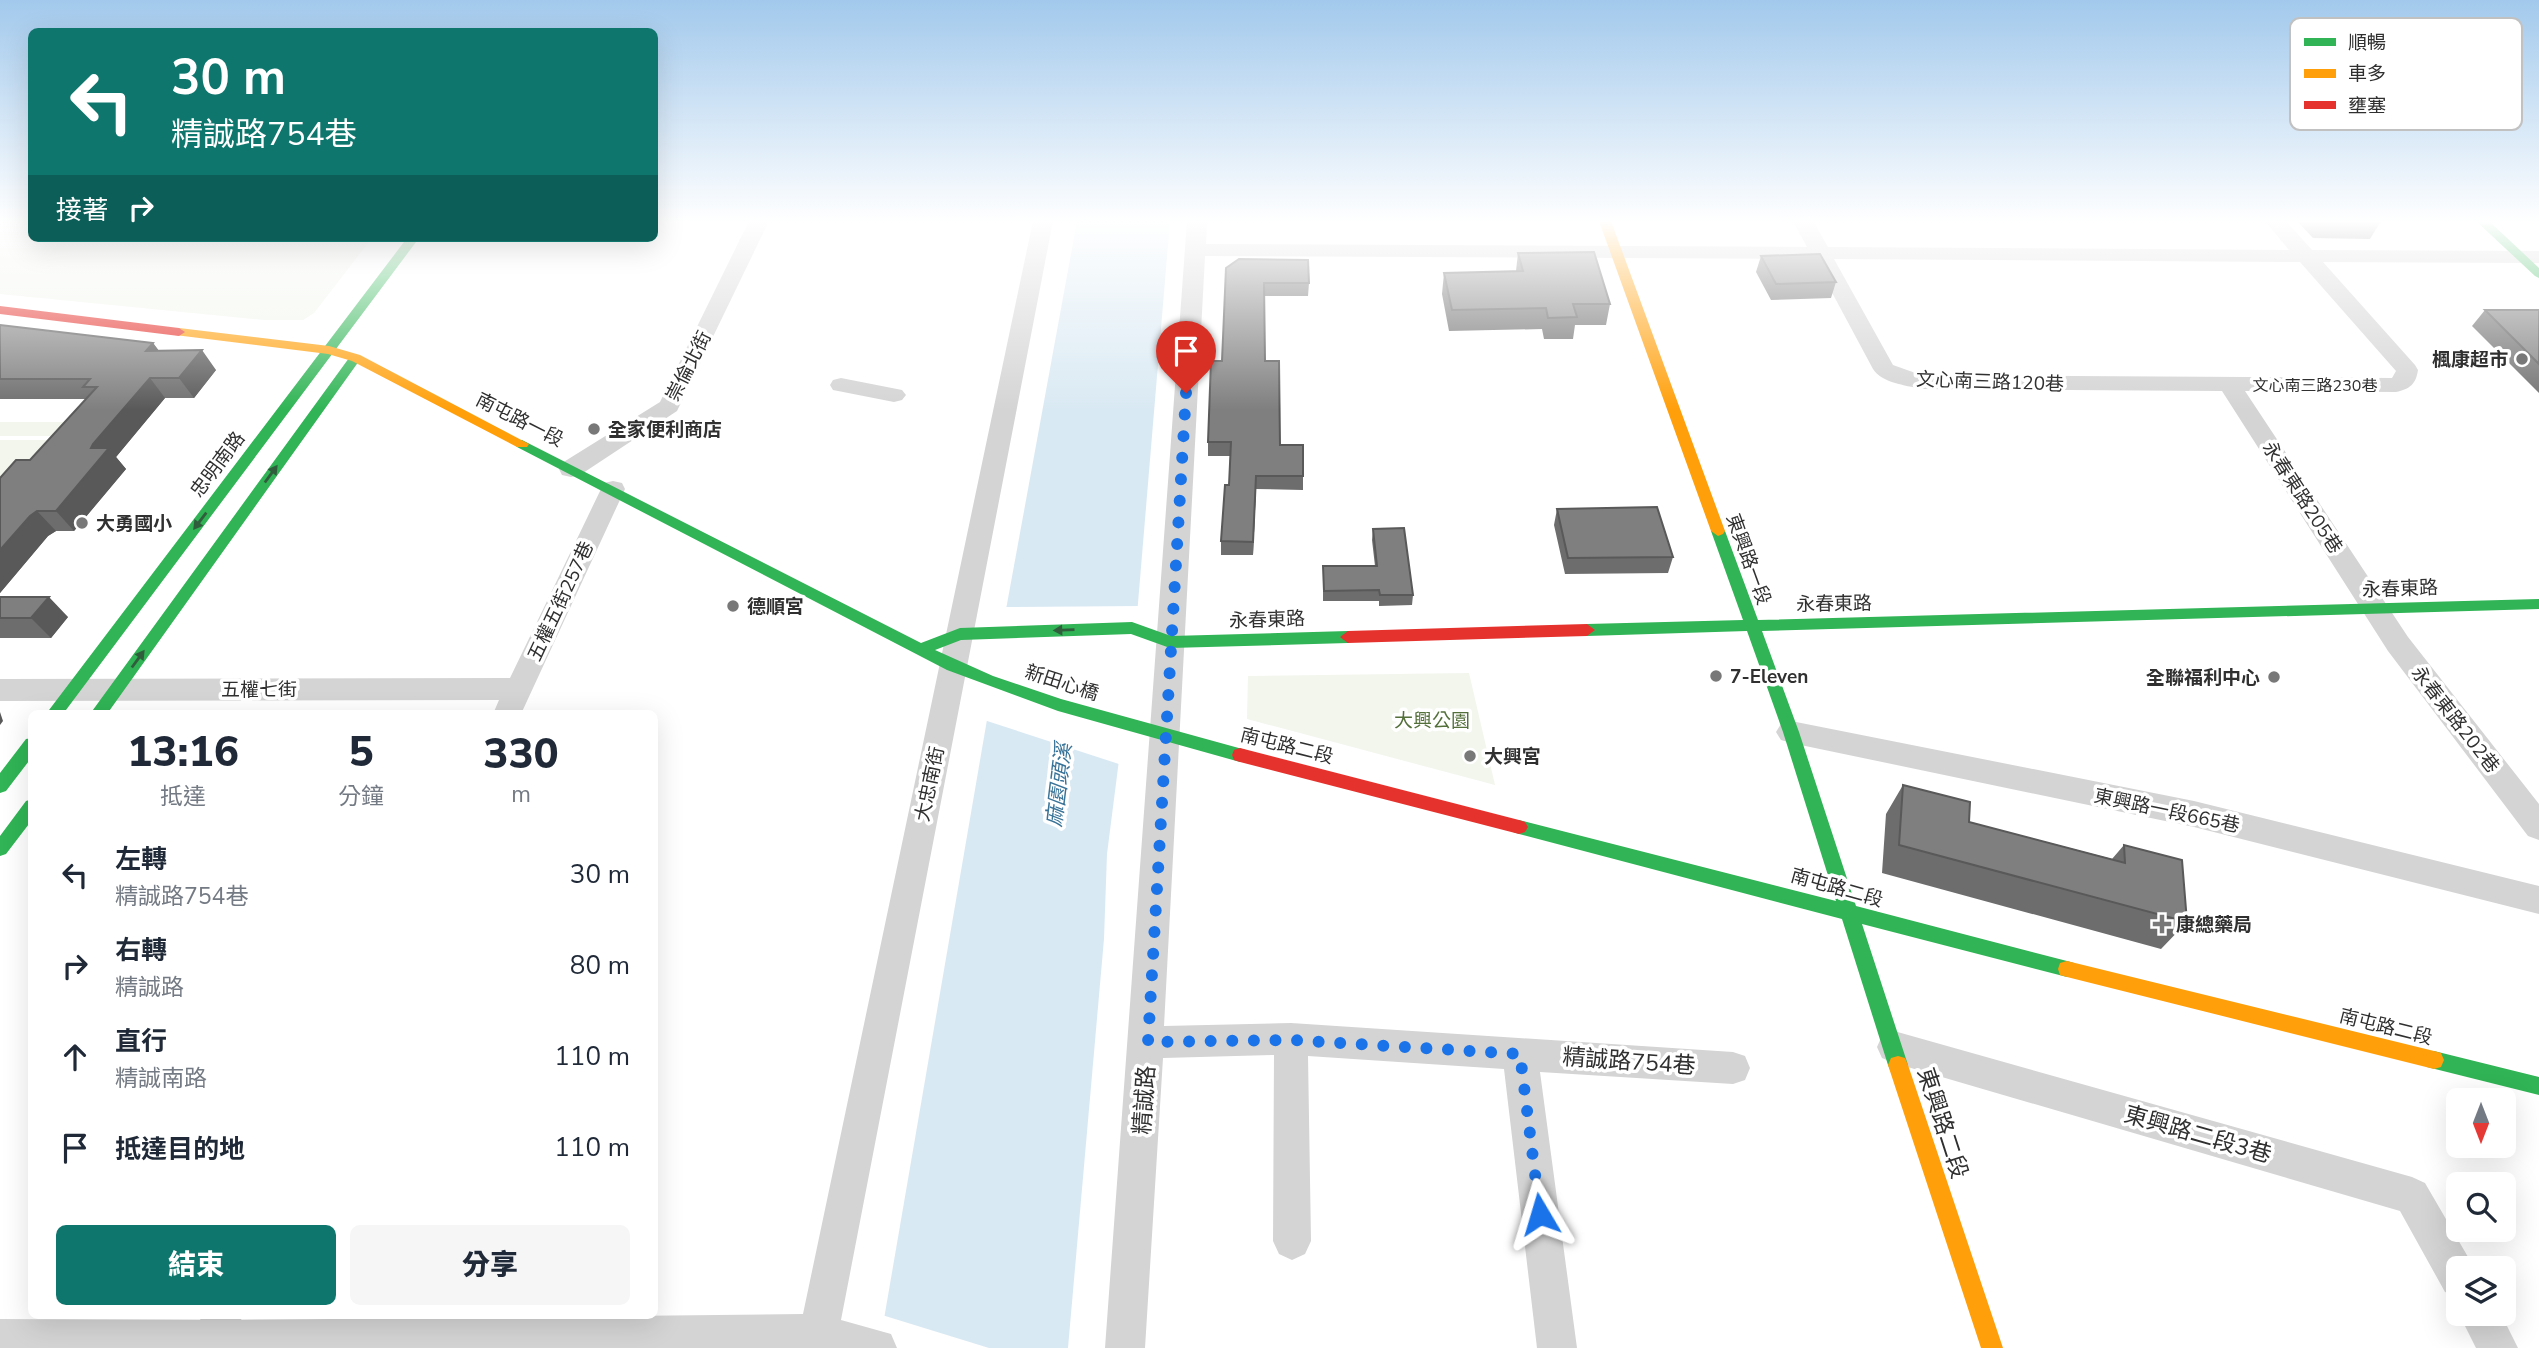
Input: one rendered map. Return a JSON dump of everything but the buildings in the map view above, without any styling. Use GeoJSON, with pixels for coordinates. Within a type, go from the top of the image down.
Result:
{"type":"FeatureCollection","features":[{"type":"Feature","properties":{"kind":"main road","name":"忠明南路"},"geometry":{"type":"LineString","coordinates":[[57,710],[379,284]]}},
{"type":"Feature","properties":{"kind":"main road","name":"東興路一段"},"geometry":{"type":"LineString","coordinates":[[1627,284],[1791,732],[1848,913]]}},
{"type":"Feature","properties":{"kind":"main road","name":"南屯路一段"},"geometry":{"type":"LineString","coordinates":[[0,310],[359,352],[571,469],[919,650],[986,680]]}},
{"type":"Feature","properties":{"kind":"main road"},"geometry":{"type":"LineString","coordinates":[[101,710],[359,352]]}},
{"type":"Feature","properties":{"kind":"main road","name":"永春東路"},"geometry":{"type":"LineString","coordinates":[[1132,628],[1170,642],[2539,604]]}},
{"type":"Feature","properties":{"kind":"main road","name":"新田心橋"},"geometry":{"type":"LineString","coordinates":[[960,634],[1132,628]]}},
{"type":"Feature","properties":{"kind":"main road"},"geometry":{"type":"LineString","coordinates":[[919,650],[960,634]]}},
{"type":"Feature","properties":{"kind":"main road","name":"新田心橋"},"geometry":{"type":"LineString","coordinates":[[986,680],[1125,724]]}},
{"type":"Feature","properties":{"kind":"main road","name":"南屯路二段"},"geometry":{"type":"LineString","coordinates":[[1125,724],[1848,913],[2539,1086]]}},
{"type":"Feature","properties":{"kind":"main road"},"geometry":{"type":"LineString","coordinates":[[0,786],[28,749]]}},
{"type":"Feature","properties":{"kind":"main road"},"geometry":{"type":"LineString","coordinates":[[0,849],[28,811]]}},
{"type":"Feature","properties":{"kind":"main road","name":"東興路二段"},"geometry":{"type":"LineString","coordinates":[[1848,913],[1992,1348]]}},
{"type":"Feature","properties":{"kind":"street","name":"崇倫北街"},"geometry":{"type":"LineString","coordinates":[[571,469],[669,405],[728,284]]}},
{"type":"Feature","properties":{"kind":"street","name":"大忠南街"},"geometry":{"type":"LineString","coordinates":[[818,1341],[1030,284]]}},
{"type":"Feature","properties":{"kind":"street","name":"精誠路"},"geometry":{"type":"LineString","coordinates":[[1125,1348],[1148,1042],[1193,284]]}},
{"type":"Feature","properties":{"kind":"street","name":"文心南三路120巷"},"geometry":{"type":"LineString","coordinates":[[1838,284],[1884,369],[1900,377],[1921,382],[2229,384]]}},
{"type":"Feature","properties":{"kind":"street","name":"文心南三路230巷"},"geometry":{"type":"LineString","coordinates":[[2229,384],[2396,385],[2405,380],[2407,370],[2331,284]]}},
{"type":"Feature","properties":{"kind":"street","name":"永春東路205巷"},"geometry":{"type":"LineString","coordinates":[[2229,384],[2376,610]]}},
{"type":"Feature","properties":{"kind":"street"},"geometry":{"type":"LineString","coordinates":[[841,385],[894,395]]}},
{"type":"Feature","properties":{"kind":"street","name":"五權五街257巷"},"geometry":{"type":"LineString","coordinates":[[513,702],[613,489]]}},
{"type":"Feature","properties":{"kind":"street","name":"永春東路202巷"},"geometry":{"type":"LineString","coordinates":[[2376,610],[2398,644],[2534,813]]}},
{"type":"Feature","properties":{"kind":"street","name":"五權七街"},"geometry":{"type":"LineString","coordinates":[[0,690],[116,688],[513,702]]}},
{"type":"Feature","properties":{"kind":"street","name":"東興路一段665巷"},"geometry":{"type":"LineString","coordinates":[[1791,732],[2194,814],[2539,900]]}},
{"type":"Feature","properties":{"kind":"street"},"geometry":{"type":"LineString","coordinates":[[1291,1040],[1292,1241]]}},
{"type":"Feature","properties":{"kind":"street","name":"精誠路754巷"},"geometry":{"type":"LineString","coordinates":[[1148,1042],[1291,1040],[1733,1068]]}},
{"type":"Feature","properties":{"kind":"street","name":"東興路二段3巷"},"geometry":{"type":"LineString","coordinates":[[1894,1047],[2412,1196],[2446,1256]]}},
{"type":"Feature","properties":{"kind":"street"},"geometry":{"type":"LineString","coordinates":[[1520,1054],[1557,1348]]}},
{"type":"Feature","properties":{"kind":"street"},"geometry":{"type":"LineString","coordinates":[[2486,1326],[2498,1348]]}},
{"type":"Feature","properties":{"kind":"street"},"geometry":{"type":"LineString","coordinates":[[0,1339],[214,1335],[818,1341],[867,1345]]}},
{"type":"Feature","properties":{"kind":"green space"},"geometry":{"type":"Polygon","coordinates":[[[0,284],[336,284],[314,313],[303,320],[264,320],[0,294],[0,284]]]}},
{"type":"Feature","properties":{"kind":"green space"},"geometry":{"type":"Polygon","coordinates":[[[0,422],[66,422],[52,436],[0,436],[0,422]]]}},
{"type":"Feature","properties":{"kind":"green space"},"geometry":{"type":"Polygon","coordinates":[[[0,440],[49,440],[18,476],[0,513],[0,440]]]}},
{"type":"Feature","properties":{"kind":"green space","name":"大興公園"},"geometry":{"type":"Polygon","coordinates":[[[1469,673],[1495,785],[1247,719],[1248,676],[1469,673]]]}},
{"type":"Feature","properties":{"kind":"water","name":"麻園頭溪"},"geometry":{"type":"Polygon","coordinates":[[[1066,284],[1165,284],[1136,627],[1107,854],[1104,939],[1068,1348],[879,1348],[1005,615],[1066,284]]]}},
{"type":"Feature","properties":{"kind":"pier"},"geometry":{"type":"Polygon","coordinates":[[[1141,606],[1122,765],[984,720],[1003,607],[1141,606]]]}},
{"type":"Feature","properties":{"kind":"pier"},"geometry":{"type":"Polygon","coordinates":[[[882,1315],[989,1348],[876,1348],[882,1315]]]}},
{"type":"Feature","properties":{"kind":"traffic: fast"},"geometry":{"type":"LineString","coordinates":[[57,710],[378,284]]}},
{"type":"Feature","properties":{"kind":"traffic: fast"},"geometry":{"type":"LineString","coordinates":[[101,710],[353,361]]}},
{"type":"Feature","properties":{"kind":"traffic: fast"},"geometry":{"type":"LineString","coordinates":[[522,444],[953,666],[1058,705],[1240,755]]}},
{"type":"Feature","properties":{"kind":"traffic: fast"},"geometry":{"type":"LineString","coordinates":[[1718,531],[1791,732],[1898,1065]]}},
{"type":"Feature","properties":{"kind":"traffic: fast"},"geometry":{"type":"LineString","coordinates":[[1587,630],[2539,604]]}},
{"type":"Feature","properties":{"kind":"traffic: fast"},"geometry":{"type":"LineString","coordinates":[[919,650],[960,634],[994,632],[1132,628],[1170,642],[1348,637]]}},
{"type":"Feature","properties":{"kind":"traffic: fast"},"geometry":{"type":"LineString","coordinates":[[0,786],[28,749]]}},
{"type":"Feature","properties":{"kind":"traffic: fast"},"geometry":{"type":"LineString","coordinates":[[0,849],[28,811]]}},
{"type":"Feature","properties":{"kind":"traffic: fast"},"geometry":{"type":"LineString","coordinates":[[1519,827],[2067,969]]}},
{"type":"Feature","properties":{"kind":"traffic: fast"},"geometry":{"type":"LineString","coordinates":[[2434,1060],[2539,1086]]}},
{"type":"Feature","properties":{"kind":"traffic: slow"},"geometry":{"type":"LineString","coordinates":[[1628,284],[1718,531]]}},
{"type":"Feature","properties":{"kind":"traffic: slow"},"geometry":{"type":"LineString","coordinates":[[179,332],[329,350],[356,358],[522,444]]}},
{"type":"Feature","properties":{"kind":"traffic: slow"},"geometry":{"type":"LineString","coordinates":[[2067,969],[2434,1060]]}},
{"type":"Feature","properties":{"kind":"traffic: slow"},"geometry":{"type":"LineString","coordinates":[[1898,1065],[1992,1348]]}},
{"type":"Feature","properties":{"kind":"traffic: jam"},"geometry":{"type":"LineString","coordinates":[[0,310],[179,332]]}},
{"type":"Feature","properties":{"kind":"traffic: jam"},"geometry":{"type":"LineString","coordinates":[[1348,637],[1587,630]]}},
{"type":"Feature","properties":{"kind":"traffic: jam"},"geometry":{"type":"LineString","coordinates":[[1240,755],[1519,827]]}},
{"type":"Feature","properties":{"kind":"place","name":"楓康超市"},"geometry":{"type":"Point","coordinates":[2522,359]}},
{"type":"Feature","properties":{"kind":"place","name":"全家便利商店"},"geometry":{"type":"Point","coordinates":[594,429]}},
{"type":"Feature","properties":{"kind":"place","name":"大勇國小"},"geometry":{"type":"Point","coordinates":[82,523]}},
{"type":"Feature","properties":{"kind":"place","name":"德順宮"},"geometry":{"type":"Point","coordinates":[733,606]}},
{"type":"Feature","properties":{"kind":"place","name":"7-Eleven"},"geometry":{"type":"Point","coordinates":[1716,676]}},
{"type":"Feature","properties":{"kind":"place","name":"全聯福利中心"},"geometry":{"type":"Point","coordinates":[2274,677]}},
{"type":"Feature","properties":{"kind":"place","name":"大興宮"},"geometry":{"type":"Point","coordinates":[1470,756]}},
{"type":"Feature","properties":{"kind":"place","name":"康總藥局"},"geometry":{"type":"Point","coordinates":[2162,924]}},
{"type":"Feature","properties":{"kind":"route"},"geometry":{"type":"LineString","coordinates":[[1186,393],[1148,1042],[1291,1040],[1520,1054],[1540,1214]]}}]}
